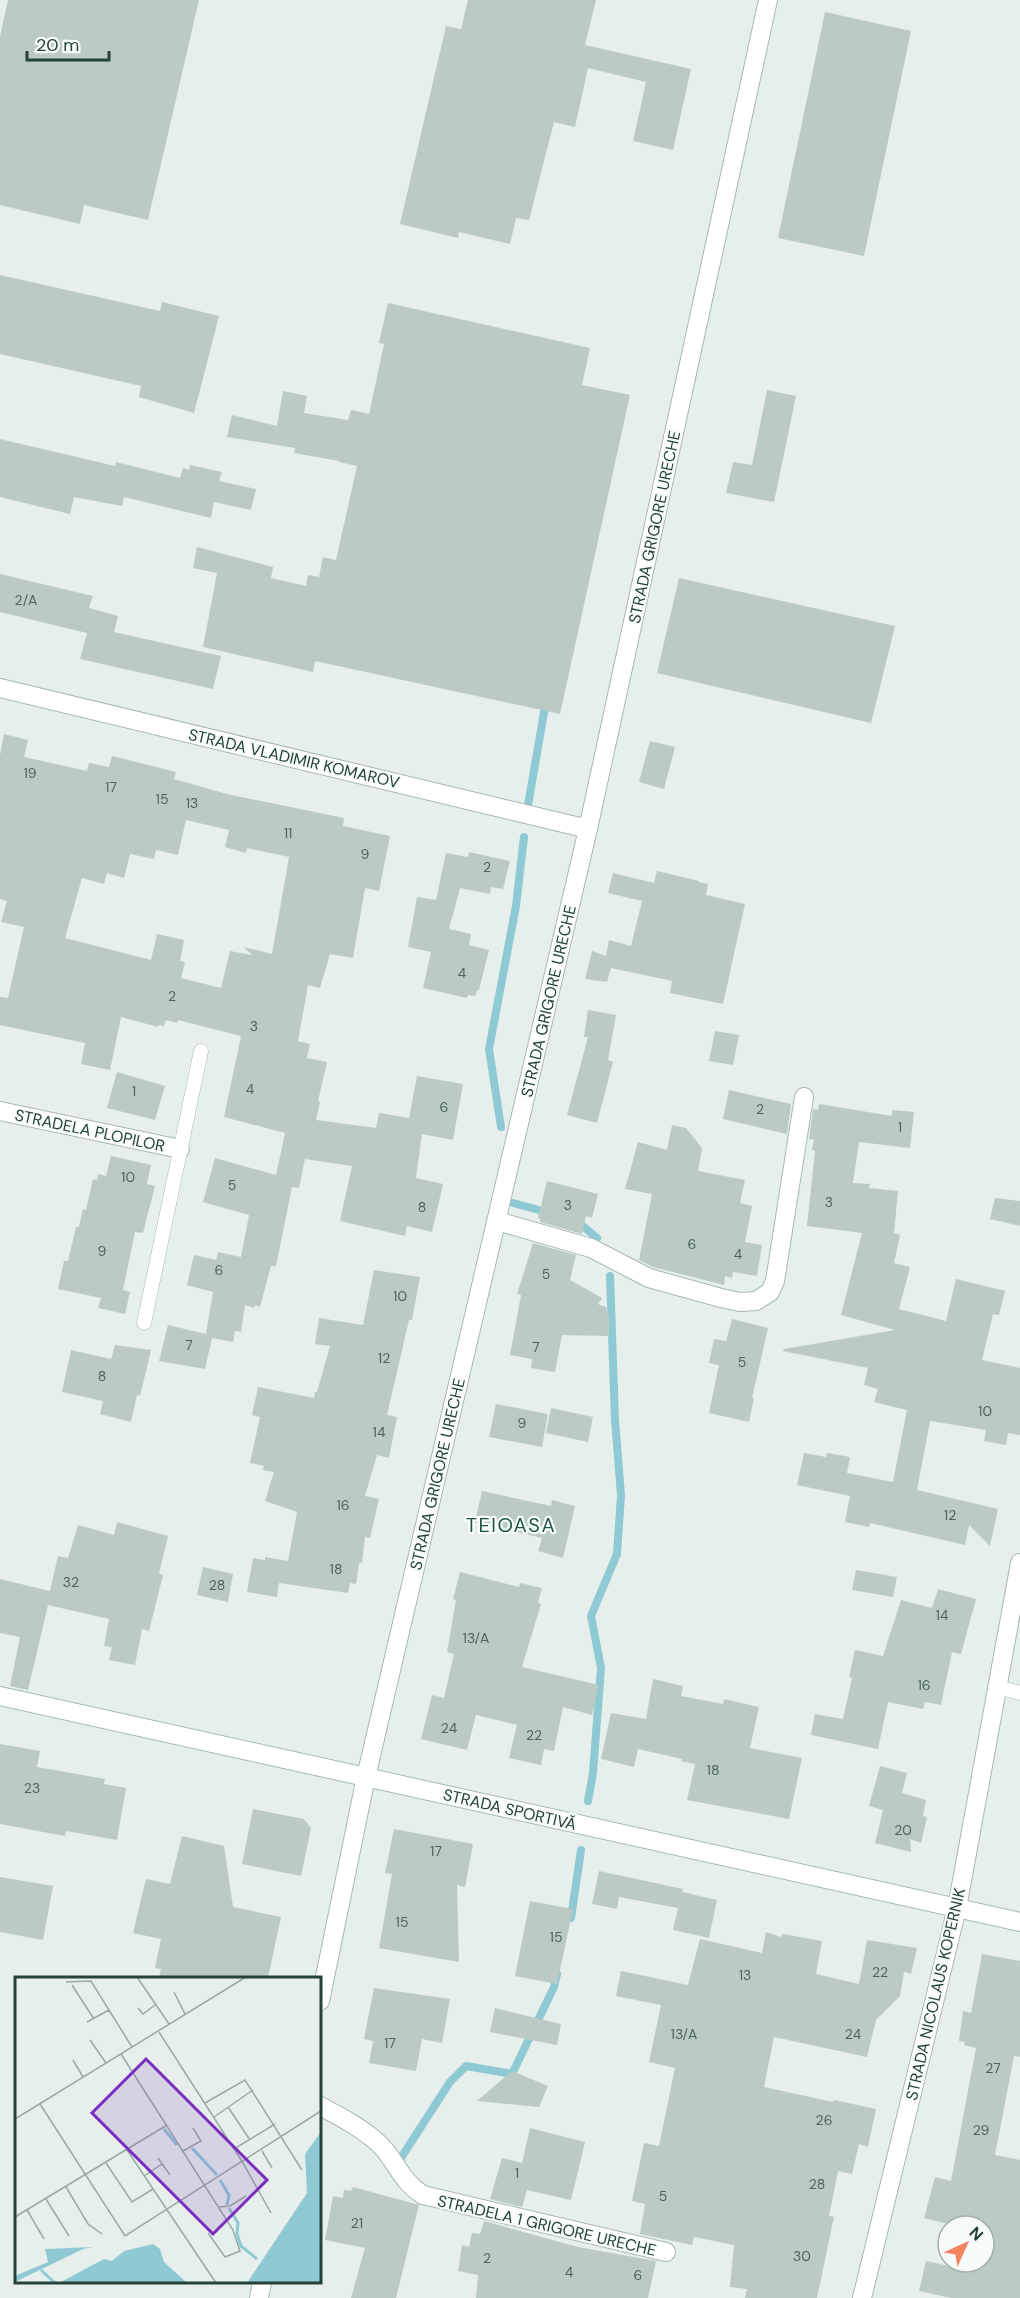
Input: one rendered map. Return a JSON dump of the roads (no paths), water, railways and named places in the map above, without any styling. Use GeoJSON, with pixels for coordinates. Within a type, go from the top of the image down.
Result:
{"type":"FeatureCollection","features":[{"type":"Feature","properties":{"kind":"street","name":"STRADA GRIGORE URECHE"},"geometry":{"type":"LineString","coordinates":[[321,1996],[366,1777],[588,829],[768,0]]}},
{"type":"Feature","properties":{"kind":"street","name":"STRADA VLADIMIR KOMAROV"},"geometry":{"type":"LineString","coordinates":[[0,688],[588,829]]}},
{"type":"Feature","properties":{"kind":"street"},"geometry":{"type":"LineString","coordinates":[[497,1221],[591,1248],[650,1278],[721,1298],[741,1302],[756,1301],[770,1292],[776,1281],[804,1097]]}},
{"type":"Feature","properties":{"kind":"street","name":"STRADELA PLOPILOR"},"geometry":{"type":"LineString","coordinates":[[0,1111],[180,1149]]}},
{"type":"Feature","properties":{"kind":"street","name":"STRADA NICOLAUS KOPERNIK"},"geometry":{"type":"LineString","coordinates":[[862,2298],[957,1908],[1020,1563]]}},
{"type":"Feature","properties":{"kind":"street","name":"STRADA SPORTIVĂ"},"geometry":{"type":"LineString","coordinates":[[0,1696],[1020,1922]]}},
{"type":"Feature","properties":{"kind":"street","name":"STRADELA 1 GRIGORE URECHE"},"geometry":{"type":"LineString","coordinates":[[321,2107],[376,2141],[386,2152],[402,2178],[423,2195],[666,2252]]}},
{"type":"Feature","properties":{"kind":"street"},"geometry":{"type":"LineString","coordinates":[[259,2298],[262,2283]]}},
{"type":"Feature","properties":{"kind":"lane","name":"STRADELA PLOPILOR"},"geometry":{"type":"LineString","coordinates":[[144,1323],[201,1051]]}},
{"type":"Feature","properties":{"kind":"lane"},"geometry":{"type":"LineString","coordinates":[[997,1687],[1020,1693]]}},
{"type":"Feature","properties":{"kind":"waterway"},"geometry":{"type":"LineString","coordinates":[[527,811],[546,701]]}},
{"type":"Feature","properties":{"kind":"waterway"},"geometry":{"type":"LineString","coordinates":[[501,1127],[489,1049],[516,906],[524,837]]}},
{"type":"Feature","properties":{"kind":"waterway"},"geometry":{"type":"LineString","coordinates":[[513,1203],[550,1213]]}},
{"type":"Feature","properties":{"kind":"waterway"},"geometry":{"type":"LineString","coordinates":[[577,1221],[597,1238]]}},
{"type":"Feature","properties":{"kind":"waterway"},"geometry":{"type":"LineString","coordinates":[[588,1801],[593,1773],[601,1668],[591,1616],[617,1554],[621,1495],[615,1420],[610,1276]]}},
{"type":"Feature","properties":{"kind":"waterway"},"geometry":{"type":"LineString","coordinates":[[571,1918],[581,1850]]}},
{"type":"Feature","properties":{"kind":"waterway"},"geometry":{"type":"LineString","coordinates":[[397,2164],[450,2082],[466,2066],[512,2074],[554,1987],[557,1974]]}},
{"type":"Feature","properties":{"kind":"district","name":"TEIOASA"},"geometry":{"type":"Point","coordinates":[511,1525]}}]}
